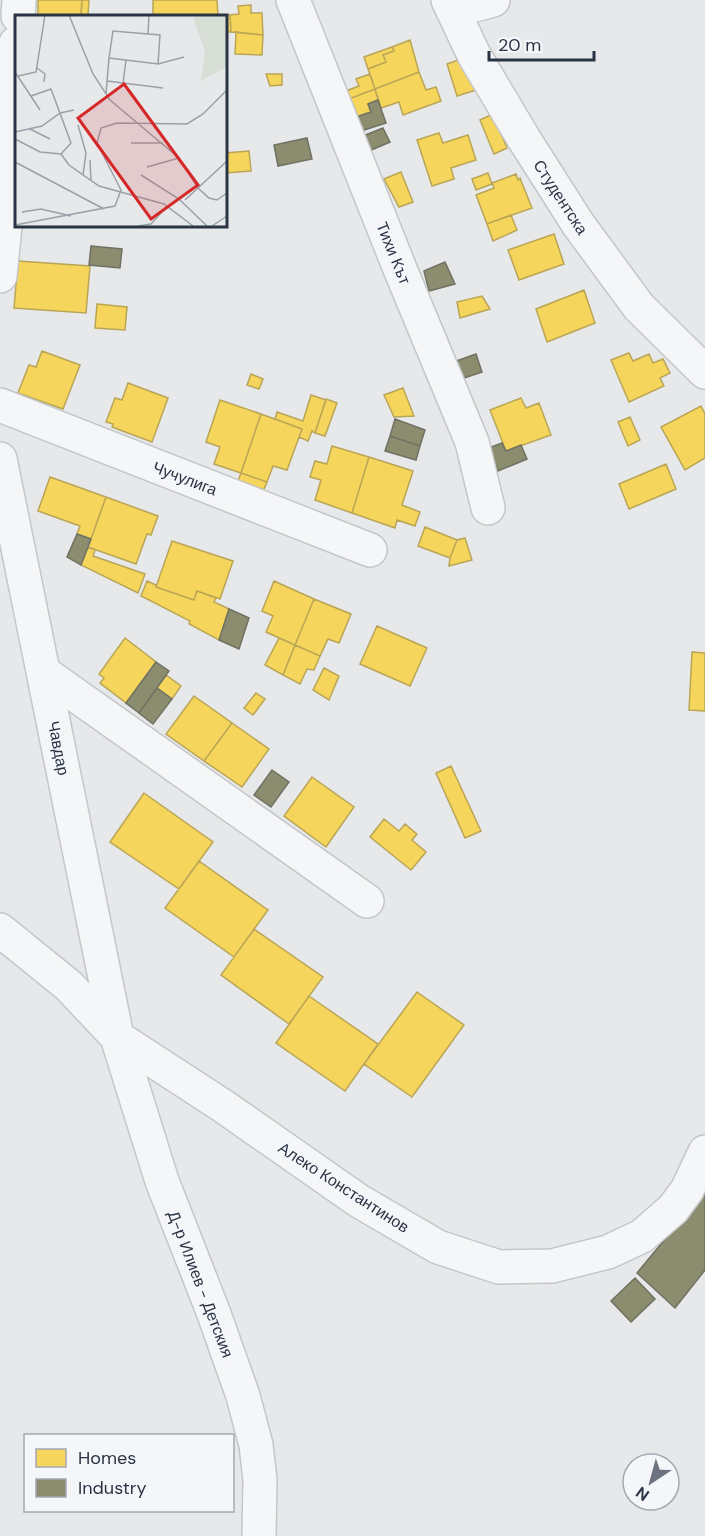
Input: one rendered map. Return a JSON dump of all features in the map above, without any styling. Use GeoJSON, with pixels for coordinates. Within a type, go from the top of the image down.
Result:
{"type":"FeatureCollection","features":[{"type":"Feature","properties":{"kind":"street"},"geometry":{"type":"LineString","coordinates":[[18,15],[19,0]]}},
{"type":"Feature","properties":{"kind":"street","name":"Тихи Кът"},"geometry":{"type":"LineString","coordinates":[[293,0],[472,442],[488,508]]}},
{"type":"Feature","properties":{"kind":"street"},"geometry":{"type":"LineString","coordinates":[[450,6],[493,0]]}},
{"type":"Feature","properties":{"kind":"street","name":"Студентска"},"geometry":{"type":"LineString","coordinates":[[450,6],[474,55],[578,224],[639,307],[705,372]]}},
{"type":"Feature","properties":{"kind":"street"},"geometry":{"type":"LineString","coordinates":[[0,276],[15,56]]}},
{"type":"Feature","properties":{"kind":"street","name":"Чучулига"},"geometry":{"type":"LineString","coordinates":[[0,405],[370,550]]}},
{"type":"Feature","properties":{"kind":"street","name":"Чавдар"},"geometry":{"type":"LineString","coordinates":[[0,459],[117,1037]]}},
{"type":"Feature","properties":{"kind":"street"},"geometry":{"type":"LineString","coordinates":[[43,672],[367,901]]}},
{"type":"Feature","properties":{"kind":"street","name":"Алеко Константинов"},"geometry":{"type":"LineString","coordinates":[[0,930],[69,986],[117,1037],[223,1106],[359,1201],[438,1247],[499,1267],[552,1266],[608,1252],[642,1236],[673,1209],[687,1190],[705,1152]]}},
{"type":"Feature","properties":{"kind":"street","name":"Д-р Илиев - Детския"},"geometry":{"type":"LineString","coordinates":[[117,1037],[162,1180],[243,1396],[256,1445],[260,1480],[259,1536]]}},
{"type":"Feature","properties":{"kind":"building: Homes"},"geometry":{"type":"Polygon","coordinates":[[[38,0],[82,0],[81,15],[38,15],[38,0]]]}},
{"type":"Feature","properties":{"kind":"building: Homes"},"geometry":{"type":"Polygon","coordinates":[[[82,0],[89,0],[88,15],[81,15],[82,0]]]}},
{"type":"Feature","properties":{"kind":"building: Homes"},"geometry":{"type":"Polygon","coordinates":[[[153,0],[217,0],[218,15],[153,15],[153,0]]]}},
{"type":"Feature","properties":{"kind":"building: Homes"},"geometry":{"type":"Polygon","coordinates":[[[251,5],[251,13],[262,13],[263,35],[231,32],[230,15],[239,14],[238,6],[251,5]]]}},
{"type":"Feature","properties":{"kind":"building: Homes"},"geometry":{"type":"Polygon","coordinates":[[[226,15],[230,15],[231,32],[226,32],[226,15]]]}},
{"type":"Feature","properties":{"kind":"building: Homes"},"geometry":{"type":"Polygon","coordinates":[[[236,32],[263,35],[262,55],[235,54],[236,32]]]}},
{"type":"Feature","properties":{"kind":"building: Homes"},"geometry":{"type":"Polygon","coordinates":[[[410,40],[419,72],[375,89],[368,69],[386,62],[383,55],[394,51],[392,47],[410,40]]]}},
{"type":"Feature","properties":{"kind":"building: Homes"},"geometry":{"type":"Polygon","coordinates":[[[392,47],[394,51],[383,55],[386,62],[368,69],[364,57],[392,47]]]}},
{"type":"Feature","properties":{"kind":"building: Homes"},"geometry":{"type":"Polygon","coordinates":[[[464,58],[479,89],[457,96],[447,64],[464,58]]]}},
{"type":"Feature","properties":{"kind":"building: Homes"},"geometry":{"type":"Polygon","coordinates":[[[419,72],[426,90],[436,87],[441,101],[403,115],[399,102],[381,108],[375,89],[419,72]]]}},
{"type":"Feature","properties":{"kind":"building: Homes"},"geometry":{"type":"Polygon","coordinates":[[[266,74],[282,74],[282,85],[270,86],[266,74]]]}},
{"type":"Feature","properties":{"kind":"building: Homes"},"geometry":{"type":"Polygon","coordinates":[[[370,74],[375,89],[349,99],[346,91],[359,86],[356,79],[370,74]]]}},
{"type":"Feature","properties":{"kind":"building: Homes"},"geometry":{"type":"Polygon","coordinates":[[[375,89],[378,100],[368,104],[371,112],[356,117],[349,99],[375,89]]]}},
{"type":"Feature","properties":{"kind":"building: Homes"},"geometry":{"type":"Polygon","coordinates":[[[493,114],[507,148],[494,154],[480,120],[493,114]]]}},
{"type":"Feature","properties":{"kind":"building: Homes"},"geometry":{"type":"Polygon","coordinates":[[[439,133],[443,143],[468,135],[476,160],[451,168],[454,179],[432,186],[417,140],[439,133]]]}},
{"type":"Feature","properties":{"kind":"building: Homes"},"geometry":{"type":"Polygon","coordinates":[[[249,151],[251,171],[226,173],[226,153],[249,151]]]}},
{"type":"Feature","properties":{"kind":"building: Homes"},"geometry":{"type":"Polygon","coordinates":[[[401,172],[413,202],[399,207],[384,179],[401,172]]]}},
{"type":"Feature","properties":{"kind":"building: Homes"},"geometry":{"type":"Polygon","coordinates":[[[488,173],[492,184],[476,190],[472,179],[488,173]]]}},
{"type":"Feature","properties":{"kind":"building: Homes"},"geometry":{"type":"Polygon","coordinates":[[[516,174],[518,180],[520,178],[532,208],[487,224],[476,195],[494,188],[492,183],[516,174]]]}},
{"type":"Feature","properties":{"kind":"building: Homes"},"geometry":{"type":"Polygon","coordinates":[[[511,215],[517,230],[493,241],[487,224],[511,215]]]}},
{"type":"Feature","properties":{"kind":"building: Homes"},"geometry":{"type":"Polygon","coordinates":[[[554,234],[564,264],[519,280],[508,250],[554,234]]]}},
{"type":"Feature","properties":{"kind":"building: Homes"},"geometry":{"type":"Polygon","coordinates":[[[18,261],[90,266],[86,313],[14,308],[18,261]]]}},
{"type":"Feature","properties":{"kind":"building: Homes"},"geometry":{"type":"Polygon","coordinates":[[[584,290],[595,323],[547,342],[536,309],[584,290]]]}},
{"type":"Feature","properties":{"kind":"building: Homes"},"geometry":{"type":"Polygon","coordinates":[[[482,296],[490,309],[460,318],[457,302],[482,296]]]}},
{"type":"Feature","properties":{"kind":"building: Homes"},"geometry":{"type":"Polygon","coordinates":[[[97,304],[127,307],[125,330],[95,328],[97,304]]]}},
{"type":"Feature","properties":{"kind":"building: Homes"},"geometry":{"type":"Polygon","coordinates":[[[42,351],[80,365],[63,409],[18,393],[29,365],[36,367],[42,351]]]}},
{"type":"Feature","properties":{"kind":"building: Homes"},"geometry":{"type":"Polygon","coordinates":[[[629,353],[633,361],[649,354],[653,363],[663,359],[670,373],[660,378],[664,386],[629,402],[611,360],[629,353]]]}},
{"type":"Feature","properties":{"kind":"building: Homes"},"geometry":{"type":"Polygon","coordinates":[[[251,374],[263,379],[259,389],[247,385],[251,374]]]}},
{"type":"Feature","properties":{"kind":"building: Homes"},"geometry":{"type":"Polygon","coordinates":[[[128,383],[168,398],[152,442],[112,427],[113,424],[106,422],[115,398],[122,400],[128,383]]]}},
{"type":"Feature","properties":{"kind":"building: Homes"},"geometry":{"type":"Polygon","coordinates":[[[403,388],[414,416],[394,417],[384,395],[403,388]]]}},
{"type":"Feature","properties":{"kind":"building: Homes"},"geometry":{"type":"Polygon","coordinates":[[[311,395],[326,400],[315,433],[312,431],[308,441],[299,437],[302,429],[275,419],[277,412],[303,421],[311,395]]]}},
{"type":"Feature","properties":{"kind":"building: Homes"},"geometry":{"type":"Polygon","coordinates":[[[521,398],[526,408],[539,403],[551,435],[506,451],[490,410],[521,398]]]}},
{"type":"Feature","properties":{"kind":"building: Homes"},"geometry":{"type":"Polygon","coordinates":[[[326,399],[337,403],[325,436],[315,433],[326,399]]]}},
{"type":"Feature","properties":{"kind":"building: Homes"},"geometry":{"type":"Polygon","coordinates":[[[220,400],[261,414],[241,473],[214,464],[220,447],[206,442],[220,400]]]}},
{"type":"Feature","properties":{"kind":"building: Homes"},"geometry":{"type":"Polygon","coordinates":[[[701,406],[705,414],[705,458],[685,470],[661,427],[701,406]]]}},
{"type":"Feature","properties":{"kind":"building: Homes"},"geometry":{"type":"Polygon","coordinates":[[[261,414],[302,429],[287,470],[273,466],[267,482],[241,473],[261,414]]]}},
{"type":"Feature","properties":{"kind":"building: Homes"},"geometry":{"type":"Polygon","coordinates":[[[630,417],[640,440],[628,446],[618,422],[630,417]]]}},
{"type":"Feature","properties":{"kind":"building: Homes"},"geometry":{"type":"Polygon","coordinates":[[[332,446],[369,457],[352,513],[315,500],[321,480],[310,477],[315,461],[327,464],[332,446]]]}},
{"type":"Feature","properties":{"kind":"building: Homes"},"geometry":{"type":"Polygon","coordinates":[[[369,457],[413,471],[402,505],[420,512],[415,526],[397,520],[395,528],[352,513],[369,457]]]}},
{"type":"Feature","properties":{"kind":"building: Homes"},"geometry":{"type":"Polygon","coordinates":[[[666,464],[676,489],[629,509],[619,484],[666,464]]]}},
{"type":"Feature","properties":{"kind":"building: Homes"},"geometry":{"type":"Polygon","coordinates":[[[241,473],[267,482],[260,499],[235,489],[241,473]]]}},
{"type":"Feature","properties":{"kind":"building: Homes"},"geometry":{"type":"Polygon","coordinates":[[[50,477],[106,497],[91,539],[77,534],[80,526],[38,511],[50,477]]]}},
{"type":"Feature","properties":{"kind":"building: Homes"},"geometry":{"type":"Polygon","coordinates":[[[106,497],[158,516],[151,535],[147,534],[136,564],[88,547],[106,497]]]}},
{"type":"Feature","properties":{"kind":"building: Homes"},"geometry":{"type":"Polygon","coordinates":[[[425,527],[457,540],[450,558],[418,546],[425,527]]]}},
{"type":"Feature","properties":{"kind":"building: Homes"},"geometry":{"type":"Polygon","coordinates":[[[465,538],[472,560],[449,566],[457,540],[465,538]]]}},
{"type":"Feature","properties":{"kind":"building: Homes"},"geometry":{"type":"Polygon","coordinates":[[[172,541],[233,561],[220,599],[197,591],[194,600],[156,587],[172,541]]]}},
{"type":"Feature","properties":{"kind":"building: Homes"},"geometry":{"type":"Polygon","coordinates":[[[88,547],[95,550],[93,556],[145,574],[138,593],[81,565],[88,547]]]}},
{"type":"Feature","properties":{"kind":"building: Homes"},"geometry":{"type":"Polygon","coordinates":[[[147,581],[156,587],[194,600],[197,591],[216,598],[214,602],[229,609],[219,640],[189,624],[190,621],[141,596],[147,581]]]}},
{"type":"Feature","properties":{"kind":"building: Homes"},"geometry":{"type":"Polygon","coordinates":[[[274,581],[314,599],[295,645],[266,632],[273,616],[262,611],[274,581]]]}},
{"type":"Feature","properties":{"kind":"building: Homes"},"geometry":{"type":"Polygon","coordinates":[[[314,599],[351,614],[339,643],[328,639],[320,656],[295,645],[314,599]]]}},
{"type":"Feature","properties":{"kind":"building: Homes"},"geometry":{"type":"Polygon","coordinates":[[[377,626],[427,648],[410,686],[360,664],[377,626]]]}},
{"type":"Feature","properties":{"kind":"building: Homes"},"geometry":{"type":"Polygon","coordinates":[[[125,638],[156,662],[126,703],[100,683],[104,678],[99,674],[125,638]]]}},
{"type":"Feature","properties":{"kind":"building: Homes"},"geometry":{"type":"Polygon","coordinates":[[[279,638],[295,645],[283,675],[265,665],[279,638]]]}},
{"type":"Feature","properties":{"kind":"building: Homes"},"geometry":{"type":"Polygon","coordinates":[[[295,645],[320,656],[314,670],[307,669],[300,684],[283,675],[295,645]]]}},
{"type":"Feature","properties":{"kind":"building: Homes"},"geometry":{"type":"Polygon","coordinates":[[[692,652],[705,653],[705,711],[689,710],[692,652]]]}},
{"type":"Feature","properties":{"kind":"building: Homes"},"geometry":{"type":"Polygon","coordinates":[[[324,668],[339,676],[329,700],[313,690],[324,668]]]}},
{"type":"Feature","properties":{"kind":"building: Homes"},"geometry":{"type":"Polygon","coordinates":[[[166,675],[181,686],[172,699],[157,688],[166,675]]]}},
{"type":"Feature","properties":{"kind":"building: Homes"},"geometry":{"type":"Polygon","coordinates":[[[256,693],[265,699],[253,715],[244,708],[256,693]]]}},
{"type":"Feature","properties":{"kind":"building: Homes"},"geometry":{"type":"Polygon","coordinates":[[[194,696],[232,723],[204,761],[166,734],[194,696]]]}},
{"type":"Feature","properties":{"kind":"building: Homes"},"geometry":{"type":"Polygon","coordinates":[[[232,723],[269,749],[242,787],[204,761],[232,723]]]}},
{"type":"Feature","properties":{"kind":"building: Homes"},"geometry":{"type":"Polygon","coordinates":[[[451,766],[481,831],[465,838],[436,773],[451,766]]]}},
{"type":"Feature","properties":{"kind":"building: Homes"},"geometry":{"type":"Polygon","coordinates":[[[312,777],[354,807],[326,847],[284,816],[312,777]]]}},
{"type":"Feature","properties":{"kind":"building: Homes"},"geometry":{"type":"Polygon","coordinates":[[[144,793],[213,842],[179,889],[110,842],[144,793]]]}},
{"type":"Feature","properties":{"kind":"building: Homes"},"geometry":{"type":"Polygon","coordinates":[[[384,819],[399,831],[405,824],[417,834],[412,840],[426,852],[411,870],[370,837],[384,819]]]}},
{"type":"Feature","properties":{"kind":"building: Homes"},"geometry":{"type":"Polygon","coordinates":[[[199,861],[268,910],[234,957],[165,908],[199,861]]]}},
{"type":"Feature","properties":{"kind":"building: Homes"},"geometry":{"type":"Polygon","coordinates":[[[254,929],[323,977],[289,1024],[221,975],[254,929]]]}},
{"type":"Feature","properties":{"kind":"building: Homes"},"geometry":{"type":"Polygon","coordinates":[[[417,992],[464,1025],[412,1097],[364,1064],[417,992]]]}},
{"type":"Feature","properties":{"kind":"building: Homes"},"geometry":{"type":"Polygon","coordinates":[[[309,996],[378,1044],[345,1091],[276,1043],[309,996]]]}},
{"type":"Feature","properties":{"kind":"building: Industry"},"geometry":{"type":"Polygon","coordinates":[[[378,100],[386,123],[361,131],[356,117],[371,112],[368,104],[378,100]]]}},
{"type":"Feature","properties":{"kind":"building: Industry"},"geometry":{"type":"Polygon","coordinates":[[[383,128],[390,142],[369,151],[363,136],[383,128]]]}},
{"type":"Feature","properties":{"kind":"building: Industry"},"geometry":{"type":"Polygon","coordinates":[[[307,138],[312,159],[278,166],[274,145],[307,138]]]}},
{"type":"Feature","properties":{"kind":"building: Industry"},"geometry":{"type":"Polygon","coordinates":[[[91,246],[122,249],[120,268],[89,265],[91,246]]]}},
{"type":"Feature","properties":{"kind":"building: Industry"},"geometry":{"type":"Polygon","coordinates":[[[445,262],[455,284],[429,291],[424,271],[445,262]]]}},
{"type":"Feature","properties":{"kind":"building: Industry"},"geometry":{"type":"Polygon","coordinates":[[[476,354],[482,372],[455,381],[448,364],[476,354]]]}},
{"type":"Feature","properties":{"kind":"building: Industry"},"geometry":{"type":"Polygon","coordinates":[[[395,419],[425,430],[420,446],[390,436],[395,419]]]}},
{"type":"Feature","properties":{"kind":"building: Industry"},"geometry":{"type":"Polygon","coordinates":[[[390,436],[420,446],[416,460],[385,451],[390,436]]]}},
{"type":"Feature","properties":{"kind":"building: Industry"},"geometry":{"type":"Polygon","coordinates":[[[502,443],[506,451],[521,445],[527,459],[498,471],[489,448],[502,443]]]}},
{"type":"Feature","properties":{"kind":"building: Industry"},"geometry":{"type":"Polygon","coordinates":[[[77,534],[91,539],[81,565],[67,557],[77,534]]]}},
{"type":"Feature","properties":{"kind":"building: Industry"},"geometry":{"type":"Polygon","coordinates":[[[229,609],[249,618],[239,649],[219,640],[229,609]]]}},
{"type":"Feature","properties":{"kind":"building: Industry"},"geometry":{"type":"Polygon","coordinates":[[[156,662],[169,671],[139,713],[126,703],[156,662]]]}},
{"type":"Feature","properties":{"kind":"building: Industry"},"geometry":{"type":"Polygon","coordinates":[[[157,688],[172,699],[153,724],[139,713],[157,688]]]}},
{"type":"Feature","properties":{"kind":"building: Industry"},"geometry":{"type":"Polygon","coordinates":[[[272,770],[289,782],[271,807],[254,795],[272,770]]]}},
{"type":"Feature","properties":{"kind":"building: Industry"},"geometry":{"type":"Polygon","coordinates":[[[705,1181],[705,1270],[675,1308],[637,1273],[680,1221],[705,1181]]]}},
{"type":"Feature","properties":{"kind":"building: Industry"},"geometry":{"type":"Polygon","coordinates":[[[635,1278],[655,1299],[631,1322],[611,1301],[635,1278]]]}}]}
